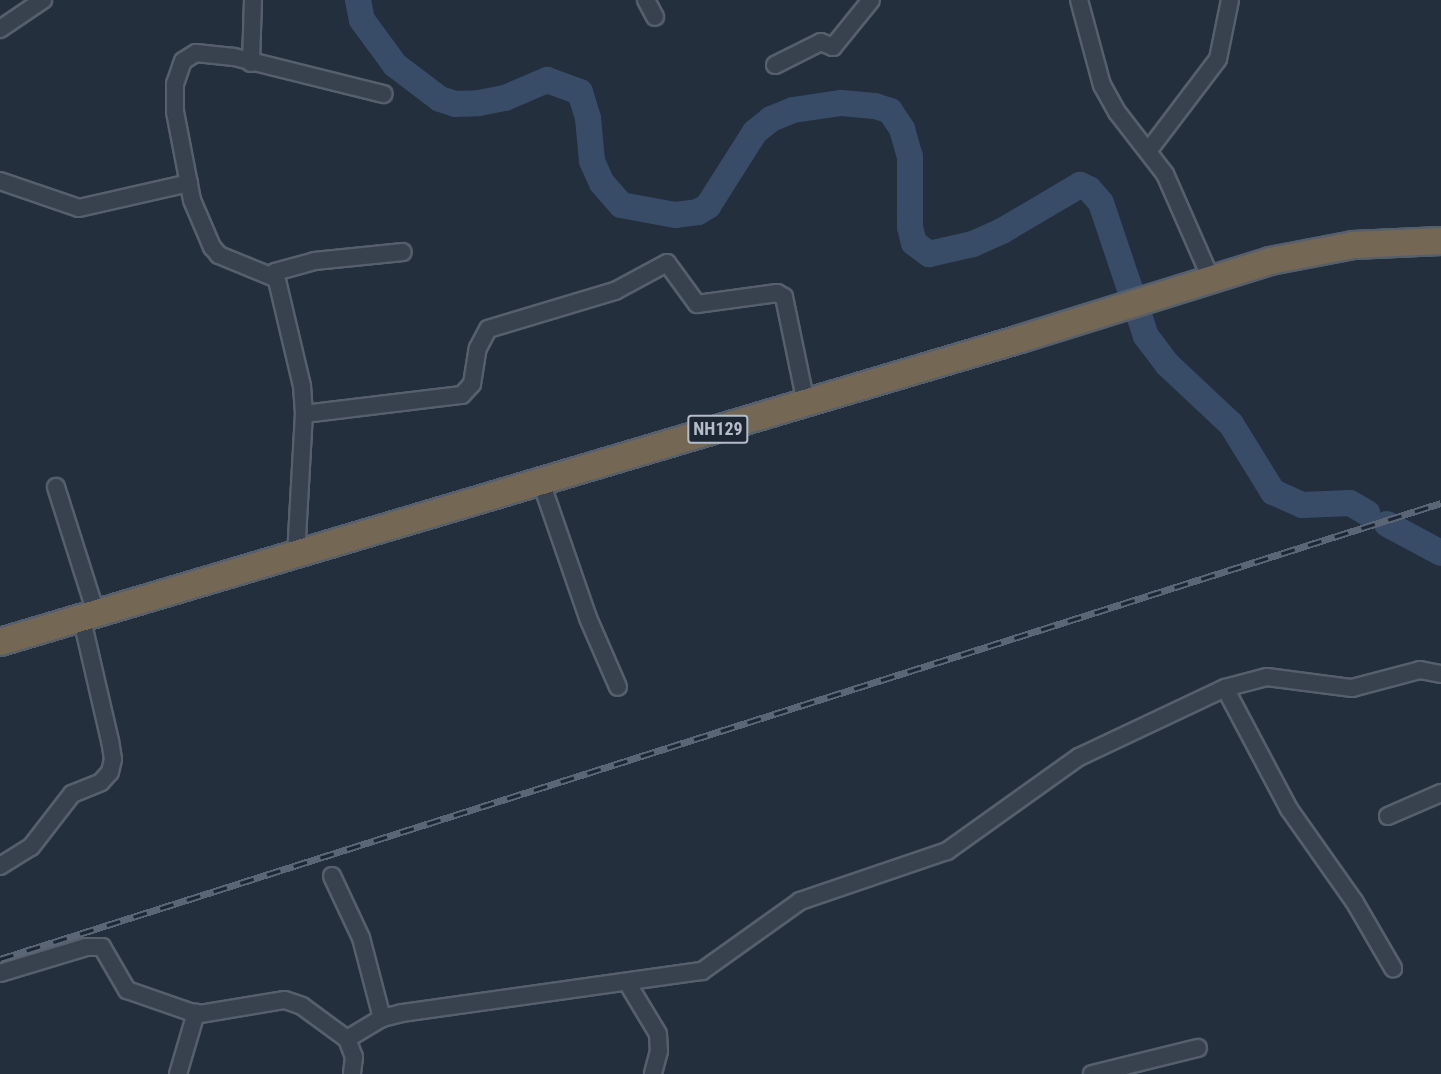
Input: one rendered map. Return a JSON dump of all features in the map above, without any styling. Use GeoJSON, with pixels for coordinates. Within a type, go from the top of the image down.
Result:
{"type":"FeatureCollection","features":[{"type":"Feature","properties":{"kind":"highway","name":"NH129"},"geometry":{"type":"LineString","coordinates":[[0,642],[89,618],[1310,251],[1441,241]]}},
{"type":"Feature","properties":{"kind":"street"},"geometry":{"type":"LineString","coordinates":[[0,29],[43,0]]}},
{"type":"Feature","properties":{"kind":"street"},"geometry":{"type":"LineString","coordinates":[[251,63],[253,0]]}},
{"type":"Feature","properties":{"kind":"street"},"geometry":{"type":"LineString","coordinates":[[646,0],[655,16]]}},
{"type":"Feature","properties":{"kind":"street"},"geometry":{"type":"LineString","coordinates":[[775,65],[821,42],[833,46],[871,0]]}},
{"type":"Feature","properties":{"kind":"street"},"geometry":{"type":"LineString","coordinates":[[1079,0],[1102,85],[1117,112],[1149,150],[1180,204],[1212,281]]}},
{"type":"Feature","properties":{"kind":"street"},"geometry":{"type":"LineString","coordinates":[[1149,150],[1218,59],[1230,0]]}},
{"type":"Feature","properties":{"kind":"street"},"geometry":{"type":"LineString","coordinates":[[275,278],[231,263],[212,247],[189,183],[175,112],[175,84],[183,61],[196,53],[211,53],[384,94]]}},
{"type":"Feature","properties":{"kind":"street"},"geometry":{"type":"LineString","coordinates":[[0,181],[80,208],[189,183]]}},
{"type":"Feature","properties":{"kind":"street"},"geometry":{"type":"LineString","coordinates":[[296,556],[304,414],[302,386],[275,278],[278,268],[315,261],[403,252]]}},
{"type":"Feature","properties":{"kind":"street"},"geometry":{"type":"LineString","coordinates":[[304,414],[462,395],[472,384],[478,348],[488,329],[615,291],[668,263],[697,304],[777,293],[784,297],[806,403]]}},
{"type":"Feature","properties":{"kind":"street"},"geometry":{"type":"LineString","coordinates":[[541,482],[588,618],[618,687]]}},
{"type":"Feature","properties":{"kind":"street"},"geometry":{"type":"LineString","coordinates":[[0,866],[31,847],[72,794],[101,782],[110,772],[113,759],[89,618],[57,487]]}},
{"type":"Feature","properties":{"kind":"street"},"geometry":{"type":"LineString","coordinates":[[347,1039],[382,1018],[628,984],[702,971],[800,901],[947,851],[1079,757],[1225,687],[1272,677],[1352,688],[1420,670],[1441,674]]}},
{"type":"Feature","properties":{"kind":"street"},"geometry":{"type":"LineString","coordinates":[[1225,687],[1289,809],[1354,901],[1393,968]]}},
{"type":"Feature","properties":{"kind":"street"},"geometry":{"type":"LineString","coordinates":[[1388,816],[1441,793]]}},
{"type":"Feature","properties":{"kind":"street"},"geometry":{"type":"LineString","coordinates":[[332,876],[361,938],[382,1018]]}},
{"type":"Feature","properties":{"kind":"street"},"geometry":{"type":"LineString","coordinates":[[0,973],[96,945],[108,952],[127,990],[196,1013],[285,1000],[302,1006],[347,1039],[354,1057],[352,1074]]}},
{"type":"Feature","properties":{"kind":"street"},"geometry":{"type":"LineString","coordinates":[[628,984],[658,1034],[659,1051],[653,1074]]}},
{"type":"Feature","properties":{"kind":"street"},"geometry":{"type":"LineString","coordinates":[[178,1074],[196,1013]]}},
{"type":"Feature","properties":{"kind":"street"},"geometry":{"type":"LineString","coordinates":[[1092,1074],[1198,1048]]}},
{"type":"Feature","properties":{"kind":"waterway"},"geometry":{"type":"LineString","coordinates":[[358,0],[362,20],[395,65],[440,99],[455,104],[479,103],[505,98],[547,80],[580,92],[588,118],[592,161],[602,183],[621,205],[675,215],[698,212],[708,206],[755,132],[771,119],[793,110],[841,103],[875,106],[890,111],[902,129],[910,157],[910,227],[914,243],[929,254],[973,244],[1002,231],[1080,185],[1089,189],[1101,203],[1130,289]]}},
{"type":"Feature","properties":{"kind":"waterway"},"geometry":{"type":"LineString","coordinates":[[1139,315],[1146,336],[1167,364],[1231,424],[1273,492],[1302,505],[1350,503],[1367,513]]}},
{"type":"Feature","properties":{"kind":"waterway"},"geometry":{"type":"LineString","coordinates":[[1387,524],[1441,553]]}},
{"type":"Feature","properties":{"kind":"railway"},"geometry":{"type":"LineString","coordinates":[[0,959],[1441,503]]}}]}
